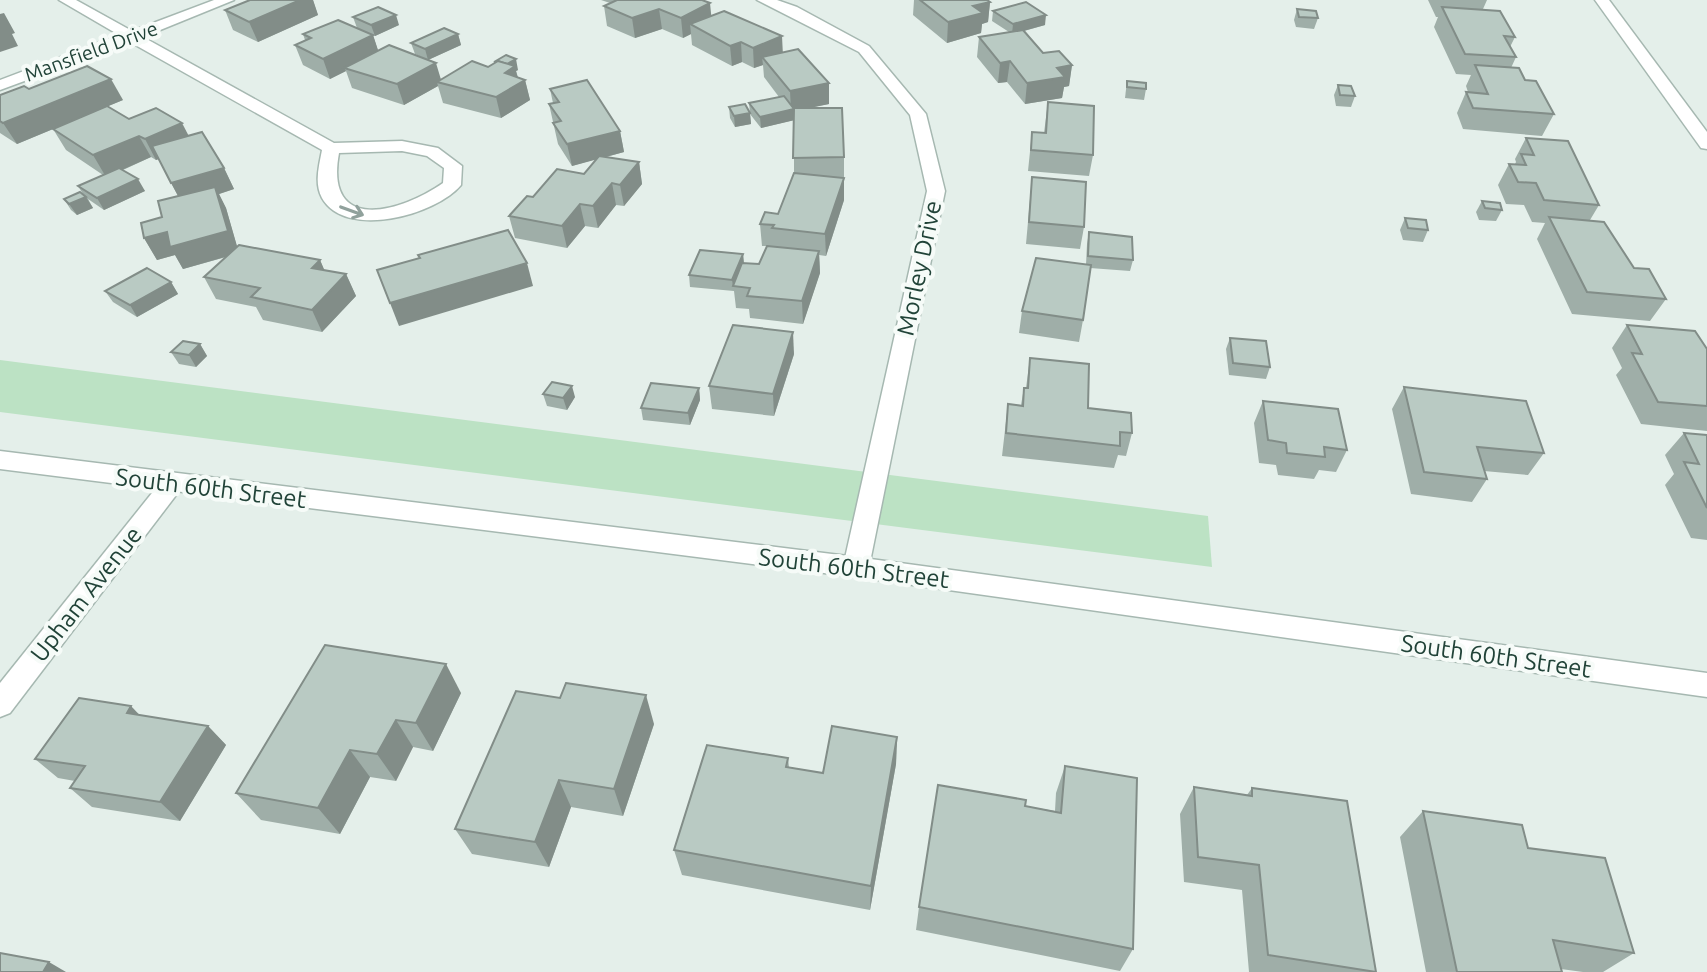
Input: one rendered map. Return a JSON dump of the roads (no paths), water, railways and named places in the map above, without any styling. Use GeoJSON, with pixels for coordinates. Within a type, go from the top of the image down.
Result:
{"type":"FeatureCollection","features":[{"type":"Feature","properties":{"kind":"street"},"geometry":{"type":"LineString","coordinates":[[66,0],[331,148],[402,146],[432,152],[453,166],[452,185],[434,201],[399,214],[362,216],[342,210],[329,193],[323,171],[331,148]]}},
{"type":"Feature","properties":{"kind":"street","name":"Mansfield Drive"},"geometry":{"type":"LineString","coordinates":[[0,85],[227,0]]}},
{"type":"Feature","properties":{"kind":"street","name":"Morley Drive"},"geometry":{"type":"LineString","coordinates":[[764,0],[792,10],[864,49],[918,114],[936,191],[856,567]]}},
{"type":"Feature","properties":{"kind":"street"},"geometry":{"type":"LineString","coordinates":[[1602,0],[1707,144]]}},
{"type":"Feature","properties":{"kind":"street","name":"South 60th Street"},"geometry":{"type":"LineString","coordinates":[[0,460],[172,484],[856,567],[1707,685]]}},
{"type":"Feature","properties":{"kind":"street","name":"Upham Avenue"},"geometry":{"type":"LineString","coordinates":[[0,704],[172,484]]}}]}
